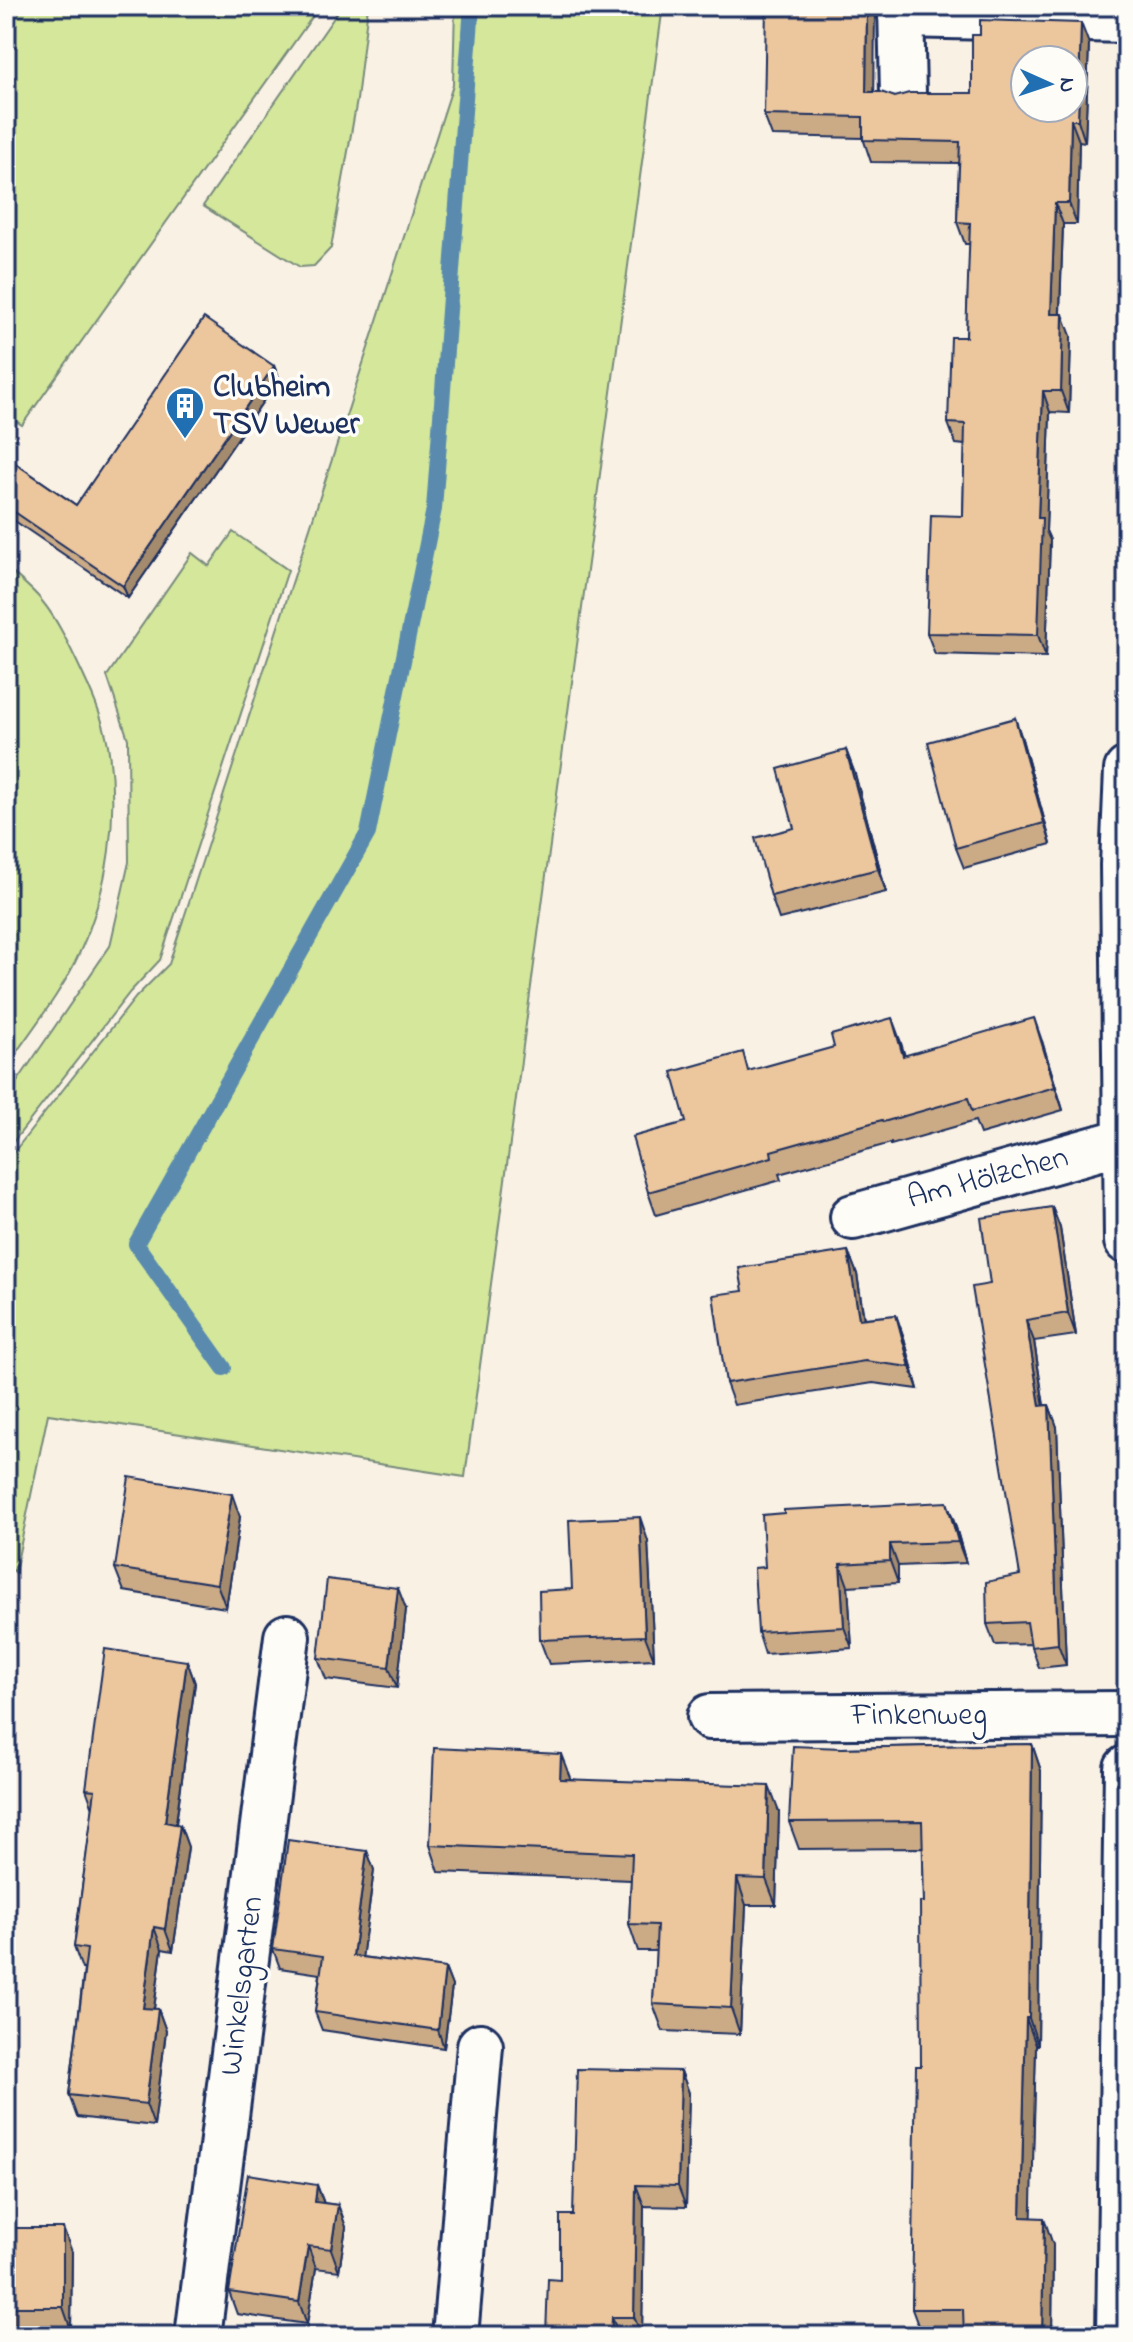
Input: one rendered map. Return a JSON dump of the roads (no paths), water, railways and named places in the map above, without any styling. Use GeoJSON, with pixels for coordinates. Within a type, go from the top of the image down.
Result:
{"type":"FeatureCollection","features":[{"type":"Feature","properties":{"kind":"street"},"geometry":{"type":"LineString","coordinates":[[903,94],[901,10],[1127,20]]}},
{"type":"Feature","properties":{"kind":"street"},"geometry":{"type":"LineString","coordinates":[[1127,770],[1123,865],[1127,1241]]}},
{"type":"Feature","properties":{"kind":"street","name":"Am Hölzchen"},"geometry":{"type":"LineString","coordinates":[[853,1217],[1124,1141]]}},
{"type":"Feature","properties":{"kind":"street","name":"Winkelsgarten"},"geometry":{"type":"LineString","coordinates":[[198,2336],[287,1637]]}},
{"type":"Feature","properties":{"kind":"street","name":"Finkenweg"},"geometry":{"type":"LineString","coordinates":[[710,1717],[1127,1714]]}},
{"type":"Feature","properties":{"kind":"street"},"geometry":{"type":"LineString","coordinates":[[1119,2336],[1127,1768]]}},
{"type":"Feature","properties":{"kind":"street"},"geometry":{"type":"LineString","coordinates":[[455,2336],[480,2046]]}},
{"type":"Feature","properties":{"kind":"waterway"},"geometry":{"type":"LineString","coordinates":[[224,1368],[136,1244],[368,833],[434,509],[472,6]]}},
{"type":"Feature","properties":{"kind":"place","name":"Clubheim TSV Wewer"},"geometry":{"type":"Point","coordinates":[185,440]}}]}
